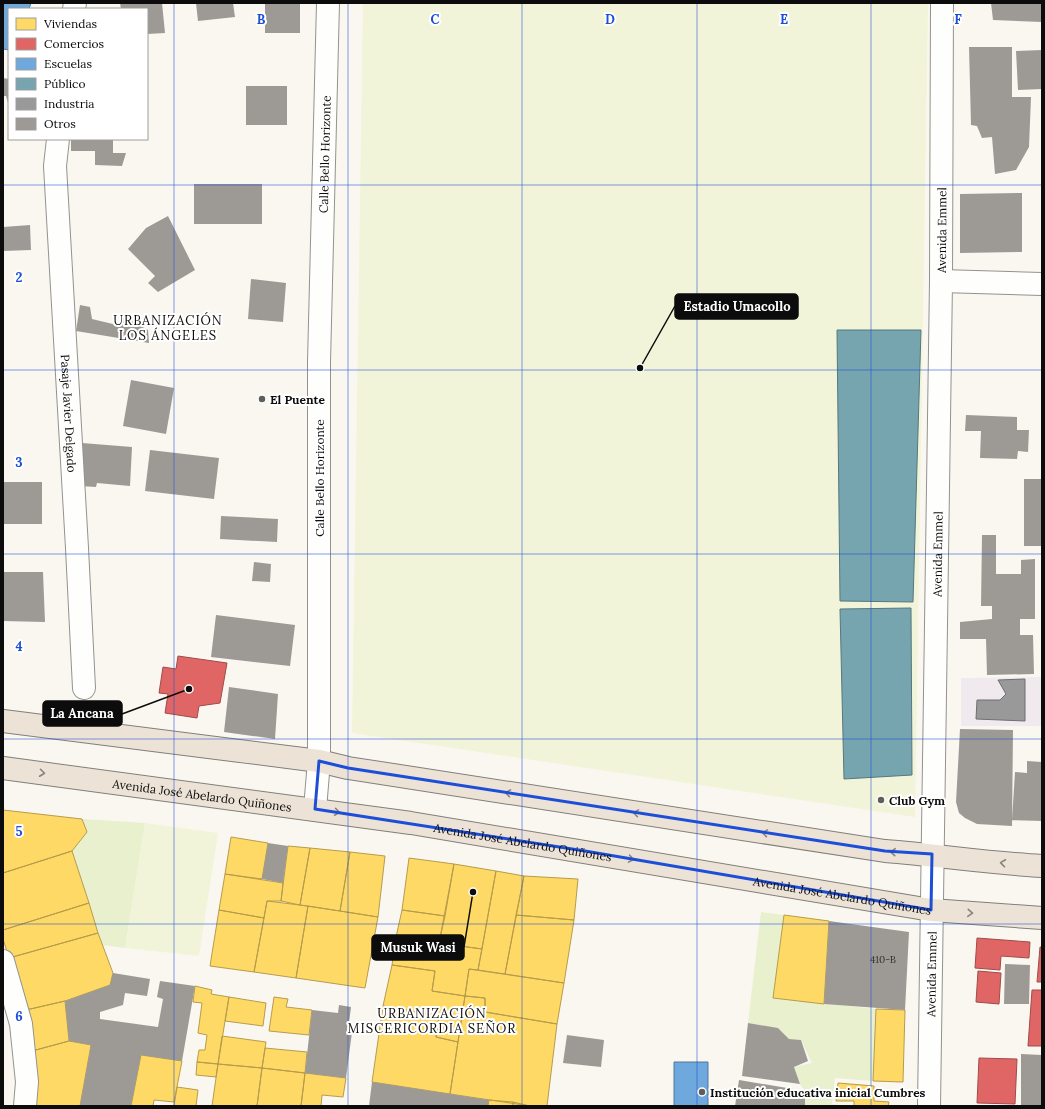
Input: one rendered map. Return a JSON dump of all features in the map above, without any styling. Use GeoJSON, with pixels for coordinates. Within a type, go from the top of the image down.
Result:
{"type":"FeatureCollection","features":[{"type":"Feature","properties":{"kind":"main road"},"geometry":{"type":"LineString","coordinates":[[3,721],[319,761],[348,768],[861,848],[1042,866]]}},
{"type":"Feature","properties":{"kind":"main road","name":"Avenida José Abelardo Quiñones"},"geometry":{"type":"LineString","coordinates":[[3,768],[315,809],[570,848],[932,910],[1042,918]]}},
{"type":"Feature","properties":{"kind":"street","name":"Calle Bello Horizonte"},"geometry":{"type":"LineString","coordinates":[[315,809],[319,761],[319,362],[328,3]]}},
{"type":"Feature","properties":{"kind":"street","name":"Avenida Emmel"},"geometry":{"type":"LineString","coordinates":[[929,1106],[932,854],[935,809],[941,281],[942,3]]}},
{"type":"Feature","properties":{"kind":"street","name":"Pasaje Javier Delgado"},"geometry":{"type":"LineString","coordinates":[[58,140],[55,166],[78,548],[84,688]]}},
{"type":"Feature","properties":{"kind":"street"},"geometry":{"type":"LineString","coordinates":[[941,281],[1042,284]]}},
{"type":"Feature","properties":{"kind":"street"},"geometry":{"type":"LineString","coordinates":[[3,961],[21,1024],[27,1082],[25,1106]]}},
{"type":"Feature","properties":{"kind":"highlighted area"},"geometry":{"type":"Polygon","coordinates":[[[319,761],[348,768],[885,851],[932,854],[931,910],[585,851],[315,809],[319,761]]]}},
{"type":"Feature","properties":{"kind":"shaded area"},"geometry":{"type":"Polygon","coordinates":[[[1042,677],[1042,726],[961,726],[961,678],[1042,677]]]}},
{"type":"Feature","properties":{"kind":"green space"},"geometry":{"type":"Polygon","coordinates":[[[363,3],[928,3],[915,817],[352,733],[363,3]]]}},
{"type":"Feature","properties":{"kind":"green space"},"geometry":{"type":"Polygon","coordinates":[[[82,819],[145,823],[125,948],[102,945],[72,851],[82,819]]]}},
{"type":"Feature","properties":{"kind":"green space"},"geometry":{"type":"Polygon","coordinates":[[[145,823],[218,833],[199,956],[125,948],[145,823]]]}},
{"type":"Feature","properties":{"kind":"green space"},"geometry":{"type":"Polygon","coordinates":[[[761,912],[784,915],[773,998],[876,1009],[873,1081],[835,1078],[832,1104],[849,1106],[805,1106],[805,1091],[800,1084],[794,1067],[812,1063],[801,1040],[789,1039],[778,1028],[748,1023],[761,912]]]}},
{"type":"Feature","properties":{"kind":"building: Viviendas"},"geometry":{"type":"Polygon","coordinates":[[[3,810],[82,819],[87,832],[72,851],[3,873],[3,810]]]}},
{"type":"Feature","properties":{"kind":"building: Viviendas"},"geometry":{"type":"Polygon","coordinates":[[[231,837],[268,843],[262,879],[225,874],[231,837]]]}},
{"type":"Feature","properties":{"kind":"building: Viviendas"},"geometry":{"type":"Polygon","coordinates":[[[288,846],[310,848],[300,905],[281,901],[288,846]]]}},
{"type":"Feature","properties":{"kind":"building: Viviendas"},"geometry":{"type":"Polygon","coordinates":[[[310,848],[350,852],[340,911],[300,905],[310,848]]]}},
{"type":"Feature","properties":{"kind":"building: Viviendas"},"geometry":{"type":"Polygon","coordinates":[[[72,851],[89,903],[3,930],[3,873],[72,851]]]}},
{"type":"Feature","properties":{"kind":"building: Viviendas"},"geometry":{"type":"Polygon","coordinates":[[[350,852],[385,856],[378,917],[340,911],[350,852]]]}},
{"type":"Feature","properties":{"kind":"building: Viviendas"},"geometry":{"type":"Polygon","coordinates":[[[409,858],[454,864],[445,916],[402,910],[409,858]]]}},
{"type":"Feature","properties":{"kind":"building: Viviendas"},"geometry":{"type":"Polygon","coordinates":[[[454,864],[496,871],[482,949],[439,943],[454,864]]]}},
{"type":"Feature","properties":{"kind":"building: Viviendas"},"geometry":{"type":"Polygon","coordinates":[[[496,871],[524,876],[505,974],[478,970],[496,871]]]}},
{"type":"Feature","properties":{"kind":"building: Viviendas"},"geometry":{"type":"Polygon","coordinates":[[[225,874],[283,883],[281,901],[267,901],[264,918],[219,910],[225,874]]]}},
{"type":"Feature","properties":{"kind":"building: Viviendas"},"geometry":{"type":"Polygon","coordinates":[[[524,876],[578,879],[574,920],[516,915],[524,876]]]}},
{"type":"Feature","properties":{"kind":"building: Viviendas"},"geometry":{"type":"Polygon","coordinates":[[[267,901],[308,906],[296,978],[254,972],[267,901]]]}},
{"type":"Feature","properties":{"kind":"building: Viviendas"},"geometry":{"type":"Polygon","coordinates":[[[89,903],[98,933],[9,958],[3,939],[3,930],[89,903]]]}},
{"type":"Feature","properties":{"kind":"building: Viviendas"},"geometry":{"type":"Polygon","coordinates":[[[308,906],[378,917],[365,988],[296,978],[308,906]]]}},
{"type":"Feature","properties":{"kind":"building: Viviendas"},"geometry":{"type":"Polygon","coordinates":[[[219,910],[264,918],[254,972],[210,966],[219,910]]]}},
{"type":"Feature","properties":{"kind":"building: Viviendas"},"geometry":{"type":"Polygon","coordinates":[[[402,910],[445,916],[439,943],[396,937],[402,910]]]}},
{"type":"Feature","properties":{"kind":"building: Viviendas"},"geometry":{"type":"Polygon","coordinates":[[[516,915],[574,920],[564,983],[505,974],[516,915]]]}},
{"type":"Feature","properties":{"kind":"building: Viviendas"},"geometry":{"type":"Polygon","coordinates":[[[784,915],[829,921],[824,1004],[773,998],[784,915]]]}},
{"type":"Feature","properties":{"kind":"building: Viviendas"},"geometry":{"type":"Polygon","coordinates":[[[98,933],[113,973],[110,985],[65,1001],[26,1010],[9,958],[98,933]]]}},
{"type":"Feature","properties":{"kind":"building: Viviendas"},"geometry":{"type":"Polygon","coordinates":[[[396,937],[482,949],[478,970],[469,969],[465,996],[432,991],[435,971],[392,965],[396,937]]]}},
{"type":"Feature","properties":{"kind":"building: Viviendas"},"geometry":{"type":"Polygon","coordinates":[[[392,965],[435,971],[432,991],[465,996],[458,1042],[436,1037],[439,1016],[383,1006],[392,965]]]}},
{"type":"Feature","properties":{"kind":"building: Viviendas"},"geometry":{"type":"Polygon","coordinates":[[[469,969],[564,983],[557,1024],[485,1012],[485,998],[465,996],[469,969]]]}},
{"type":"Feature","properties":{"kind":"building: Viviendas"},"geometry":{"type":"Polygon","coordinates":[[[195,986],[212,990],[211,994],[229,997],[218,1064],[197,1062],[199,1050],[205,1050],[207,1035],[198,1033],[202,1003],[193,1002],[195,986]]]}},
{"type":"Feature","properties":{"kind":"building: Viviendas"},"geometry":{"type":"Polygon","coordinates":[[[465,996],[485,998],[485,1012],[557,1024],[547,1106],[530,1106],[450,1094],[465,996]]]}},
{"type":"Feature","properties":{"kind":"building: Viviendas"},"geometry":{"type":"Polygon","coordinates":[[[229,997],[266,1003],[263,1026],[225,1021],[229,997]]]}},
{"type":"Feature","properties":{"kind":"building: Viviendas"},"geometry":{"type":"Polygon","coordinates":[[[274,997],[288,999],[286,1007],[312,1010],[309,1035],[269,1031],[274,997]]]}},
{"type":"Feature","properties":{"kind":"building: Viviendas"},"geometry":{"type":"Polygon","coordinates":[[[65,1001],[69,1041],[32,1051],[26,1010],[65,1001]]]}},
{"type":"Feature","properties":{"kind":"building: Viviendas"},"geometry":{"type":"Polygon","coordinates":[[[383,1006],[439,1016],[436,1037],[458,1042],[450,1094],[372,1082],[383,1006]]]}},
{"type":"Feature","properties":{"kind":"building: Viviendas"},"geometry":{"type":"Polygon","coordinates":[[[876,1009],[905,1010],[903,1082],[873,1081],[876,1009]]]}},
{"type":"Feature","properties":{"kind":"building: Viviendas"},"geometry":{"type":"Polygon","coordinates":[[[222,1036],[266,1042],[262,1068],[218,1064],[222,1036]]]}},
{"type":"Feature","properties":{"kind":"building: Viviendas"},"geometry":{"type":"Polygon","coordinates":[[[69,1041],[91,1045],[80,1106],[35,1106],[32,1051],[69,1041]]]}},
{"type":"Feature","properties":{"kind":"building: Viviendas"},"geometry":{"type":"Polygon","coordinates":[[[265,1048],[307,1052],[305,1073],[262,1068],[265,1048]]]}},
{"type":"Feature","properties":{"kind":"building: Viviendas"},"geometry":{"type":"Polygon","coordinates":[[[141,1055],[182,1061],[174,1102],[154,1100],[153,1106],[131,1106],[141,1055]]]}},
{"type":"Feature","properties":{"kind":"building: Viviendas"},"geometry":{"type":"Polygon","coordinates":[[[197,1062],[218,1064],[216,1077],[196,1075],[197,1062]]]}},
{"type":"Feature","properties":{"kind":"building: Viviendas"},"geometry":{"type":"Polygon","coordinates":[[[218,1064],[262,1068],[257,1106],[212,1106],[218,1064]]]}},
{"type":"Feature","properties":{"kind":"building: Viviendas"},"geometry":{"type":"Polygon","coordinates":[[[262,1068],[305,1073],[301,1106],[257,1106],[262,1068]]]}},
{"type":"Feature","properties":{"kind":"building: Viviendas"},"geometry":{"type":"Polygon","coordinates":[[[305,1073],[346,1078],[343,1097],[322,1095],[321,1106],[301,1106],[305,1073]]]}},
{"type":"Feature","properties":{"kind":"building: Viviendas"},"geometry":{"type":"Polygon","coordinates":[[[838,1083],[874,1086],[874,1101],[889,1102],[888,1106],[854,1106],[854,1101],[836,1101],[838,1083]]]}},
{"type":"Feature","properties":{"kind":"building: Viviendas"},"geometry":{"type":"Polygon","coordinates":[[[177,1087],[198,1090],[196,1106],[174,1106],[177,1087]]]}},
{"type":"Feature","properties":{"kind":"building: Viviendas"},"geometry":{"type":"Polygon","coordinates":[[[489,1100],[513,1102],[513,1106],[488,1106],[489,1100]]]}},
{"type":"Feature","properties":{"kind":"building: Viviendas"},"geometry":{"type":"Polygon","coordinates":[[[513,1102],[530,1106],[513,1106],[513,1102]]]}},
{"type":"Feature","properties":{"kind":"building: Comercios"},"geometry":{"type":"Polygon","coordinates":[[[178,656],[227,663],[220,703],[199,706],[197,718],[165,713],[168,694],[159,693],[163,667],[176,669],[178,656]]]}},
{"type":"Feature","properties":{"kind":"building: Comercios"},"geometry":{"type":"Polygon","coordinates":[[[977,938],[1030,942],[1029,958],[1001,956],[1000,970],[975,968],[977,938]]]}},
{"type":"Feature","properties":{"kind":"building: Comercios"},"geometry":{"type":"Polygon","coordinates":[[[1040,947],[1042,947],[1042,982],[1037,982],[1040,947]]]}},
{"type":"Feature","properties":{"kind":"building: Comercios"},"geometry":{"type":"Polygon","coordinates":[[[978,971],[1001,973],[999,1004],[976,1002],[978,971]]]}},
{"type":"Feature","properties":{"kind":"building: Comercios"},"geometry":{"type":"Polygon","coordinates":[[[1032,990],[1042,990],[1042,1046],[1028,1046],[1032,990]]]}},
{"type":"Feature","properties":{"kind":"building: Comercios"},"geometry":{"type":"Polygon","coordinates":[[[979,1058],[1017,1059],[1015,1104],[977,1103],[979,1058]]]}},
{"type":"Feature","properties":{"kind":"building: Escuelas"},"geometry":{"type":"Polygon","coordinates":[[[3,3],[31,3],[29,8],[8,8],[8,50],[3,49],[3,3]]]}},
{"type":"Feature","properties":{"kind":"building: Escuelas"},"geometry":{"type":"Polygon","coordinates":[[[674,1062],[708,1062],[708,1106],[674,1106],[674,1062]]]}},
{"type":"Feature","properties":{"kind":"building: Público"},"geometry":{"type":"Polygon","coordinates":[[[837,330],[921,330],[913,602],[840,601],[837,330]]]}},
{"type":"Feature","properties":{"kind":"building: Público"},"geometry":{"type":"Polygon","coordinates":[[[911,608],[912,775],[844,779],[840,609],[911,608]]]}},
{"type":"Feature","properties":{"kind":"building: Industria"},"geometry":{"type":"Polygon","coordinates":[[[1025,679],[1025,721],[976,719],[977,700],[1000,700],[1006,694],[998,680],[1025,679]]]}},
{"type":"Feature","properties":{"kind":"building: Otros"},"geometry":{"type":"Polygon","coordinates":[[[120,3],[162,3],[165,33],[148,34],[148,8],[121,8],[120,3]]]}},
{"type":"Feature","properties":{"kind":"building: Otros"},"geometry":{"type":"Polygon","coordinates":[[[196,3],[233,3],[235,17],[198,21],[196,3]]]}},
{"type":"Feature","properties":{"kind":"building: Otros"},"geometry":{"type":"Polygon","coordinates":[[[265,3],[300,3],[300,33],[265,33],[265,3]]]}},
{"type":"Feature","properties":{"kind":"building: Otros"},"geometry":{"type":"Polygon","coordinates":[[[991,3],[1042,3],[1042,22],[993,20],[991,3]]]}},
{"type":"Feature","properties":{"kind":"building: Otros"},"geometry":{"type":"Polygon","coordinates":[[[969,47],[1012,47],[1012,97],[1031,97],[1029,147],[1016,170],[995,174],[992,137],[982,138],[977,126],[971,125],[969,47]]]}},
{"type":"Feature","properties":{"kind":"building: Otros"},"geometry":{"type":"Polygon","coordinates":[[[1042,50],[1042,89],[1018,90],[1016,51],[1042,50]]]}},
{"type":"Feature","properties":{"kind":"building: Otros"},"geometry":{"type":"Polygon","coordinates":[[[3,78],[8,79],[8,103],[6,96],[3,96],[3,78]]]}},
{"type":"Feature","properties":{"kind":"building: Otros"},"geometry":{"type":"Polygon","coordinates":[[[246,86],[287,86],[287,125],[246,125],[246,86]]]}},
{"type":"Feature","properties":{"kind":"building: Otros"},"geometry":{"type":"Polygon","coordinates":[[[71,140],[113,140],[113,153],[126,153],[122,166],[95,165],[95,151],[71,151],[71,140]]]}},
{"type":"Feature","properties":{"kind":"building: Otros"},"geometry":{"type":"Polygon","coordinates":[[[194,184],[262,184],[262,224],[194,224],[194,184]]]}},
{"type":"Feature","properties":{"kind":"building: Otros"},"geometry":{"type":"Polygon","coordinates":[[[1022,193],[1022,252],[960,253],[960,194],[1022,193]]]}},
{"type":"Feature","properties":{"kind":"building: Otros"},"geometry":{"type":"Polygon","coordinates":[[[168,216],[195,270],[158,292],[148,283],[155,276],[128,249],[146,228],[168,216]]]}},
{"type":"Feature","properties":{"kind":"building: Otros"},"geometry":{"type":"Polygon","coordinates":[[[30,225],[31,250],[3,251],[3,227],[30,225]]]}},
{"type":"Feature","properties":{"kind":"building: Otros"},"geometry":{"type":"Polygon","coordinates":[[[251,279],[286,283],[283,322],[248,319],[251,279]]]}},
{"type":"Feature","properties":{"kind":"building: Otros"},"geometry":{"type":"Polygon","coordinates":[[[80,305],[90,307],[92,319],[117,325],[124,317],[148,330],[149,343],[76,331],[80,305]]]}},
{"type":"Feature","properties":{"kind":"building: Otros"},"geometry":{"type":"Polygon","coordinates":[[[131,380],[174,388],[166,434],[123,426],[131,380]]]}},
{"type":"Feature","properties":{"kind":"building: Otros"},"geometry":{"type":"Polygon","coordinates":[[[966,415],[1017,417],[1017,430],[1029,430],[1028,452],[1018,451],[1017,459],[980,458],[981,431],[965,431],[966,415]]]}},
{"type":"Feature","properties":{"kind":"building: Otros"},"geometry":{"type":"Polygon","coordinates":[[[82,443],[132,447],[130,486],[97,483],[96,487],[79,486],[82,443]]]}},
{"type":"Feature","properties":{"kind":"building: Otros"},"geometry":{"type":"Polygon","coordinates":[[[150,450],[219,458],[214,499],[145,491],[150,450]]]}},
{"type":"Feature","properties":{"kind":"building: Otros"},"geometry":{"type":"Polygon","coordinates":[[[1024,479],[1042,479],[1042,546],[1024,546],[1024,479]]]}},
{"type":"Feature","properties":{"kind":"building: Otros"},"geometry":{"type":"Polygon","coordinates":[[[3,482],[42,482],[42,524],[3,524],[3,482]]]}},
{"type":"Feature","properties":{"kind":"building: Otros"},"geometry":{"type":"Polygon","coordinates":[[[221,516],[278,519],[277,542],[220,539],[221,516]]]}},
{"type":"Feature","properties":{"kind":"building: Otros"},"geometry":{"type":"Polygon","coordinates":[[[982,535],[996,535],[996,574],[1021,574],[1021,560],[1035,559],[1035,619],[1020,619],[1020,635],[1033,635],[1034,674],[987,675],[986,639],[960,639],[960,622],[992,619],[992,606],[981,606],[982,535]]]}},
{"type":"Feature","properties":{"kind":"building: Otros"},"geometry":{"type":"Polygon","coordinates":[[[254,562],[271,564],[270,582],[252,581],[254,562]]]}},
{"type":"Feature","properties":{"kind":"building: Otros"},"geometry":{"type":"Polygon","coordinates":[[[3,572],[43,572],[45,622],[3,621],[3,572]]]}},
{"type":"Feature","properties":{"kind":"building: Otros"},"geometry":{"type":"Polygon","coordinates":[[[216,615],[295,625],[290,666],[211,657],[216,615]]]}},
{"type":"Feature","properties":{"kind":"building: Otros"},"geometry":{"type":"Polygon","coordinates":[[[229,687],[278,694],[275,739],[224,732],[229,687]]]}},
{"type":"Feature","properties":{"kind":"building: Otros"},"geometry":{"type":"Polygon","coordinates":[[[960,729],[1013,730],[1012,826],[977,824],[959,813],[956,802],[960,729]]]}},
{"type":"Feature","properties":{"kind":"building: Otros"},"geometry":{"type":"Polygon","coordinates":[[[1027,761],[1042,762],[1042,821],[1012,820],[1015,772],[1027,773],[1027,761]]]}},
{"type":"Feature","properties":{"kind":"building: Otros"},"geometry":{"type":"Polygon","coordinates":[[[268,843],[288,846],[283,883],[262,879],[268,843]]]}},
{"type":"Feature","properties":{"kind":"building: Otros"},"geometry":{"type":"Polygon","coordinates":[[[829,921],[909,932],[905,1010],[824,1004],[829,921]]]}},
{"type":"Feature","properties":{"kind":"building: Otros"},"geometry":{"type":"Polygon","coordinates":[[[1005,964],[1030,965],[1029,1004],[1004,1004],[1005,964]]]}},
{"type":"Feature","properties":{"kind":"building: Otros"},"geometry":{"type":"Polygon","coordinates":[[[113,973],[150,979],[147,996],[125,993],[123,1005],[100,1012],[100,1019],[158,1027],[163,999],[157,997],[160,981],[195,986],[182,1061],[141,1055],[131,1106],[80,1106],[91,1045],[69,1041],[65,1001],[110,985],[113,973]]]}},
{"type":"Feature","properties":{"kind":"building: Otros"},"geometry":{"type":"Polygon","coordinates":[[[339,1005],[351,1007],[348,1031],[352,1032],[346,1078],[305,1073],[312,1010],[338,1013],[339,1005]]]}},
{"type":"Feature","properties":{"kind":"building: Otros"},"geometry":{"type":"Polygon","coordinates":[[[748,1023],[778,1028],[789,1039],[801,1040],[808,1061],[794,1067],[800,1084],[742,1076],[748,1023]]]}},
{"type":"Feature","properties":{"kind":"building: Otros"},"geometry":{"type":"Polygon","coordinates":[[[567,1035],[604,1040],[601,1067],[563,1063],[567,1035]]]}},
{"type":"Feature","properties":{"kind":"building: Otros"},"geometry":{"type":"Polygon","coordinates":[[[1021,1054],[1042,1055],[1042,1106],[1021,1106],[1021,1054]]]}},
{"type":"Feature","properties":{"kind":"building: Otros"},"geometry":{"type":"Polygon","coordinates":[[[739,1080],[805,1091],[805,1106],[735,1106],[739,1080]]]}},
{"type":"Feature","properties":{"kind":"building: Otros"},"geometry":{"type":"Polygon","coordinates":[[[372,1082],[489,1100],[488,1106],[369,1106],[372,1082]]]}},
{"type":"Feature","properties":{"kind":"place","name":"Estadio Umacollo"},"geometry":{"type":"Point","coordinates":[640,368]}},
{"type":"Feature","properties":{"kind":"place","name":"El Puente"},"geometry":{"type":"Point","coordinates":[262,399]}},
{"type":"Feature","properties":{"kind":"place","name":"La Ancana"},"geometry":{"type":"Point","coordinates":[189,689]}},
{"type":"Feature","properties":{"kind":"place","name":"Club Gym"},"geometry":{"type":"Point","coordinates":[881,800]}},
{"type":"Feature","properties":{"kind":"place","name":"Musuk Wasi"},"geometry":{"type":"Point","coordinates":[473,892]}},
{"type":"Feature","properties":{"kind":"place","name":"Institución educativa inicial Cumbres"},"geometry":{"type":"Point","coordinates":[702,1092]}},
{"type":"Feature","properties":{"kind":"district","name":"URBANIZACIÓN LOS ÁNGELES"},"geometry":{"type":"Point","coordinates":[168,328]}},
{"type":"Feature","properties":{"kind":"district","name":"URBANIZACIÓN MISCERICORDIA SEÑOR"},"geometry":{"type":"Point","coordinates":[432,1020]}}]}
